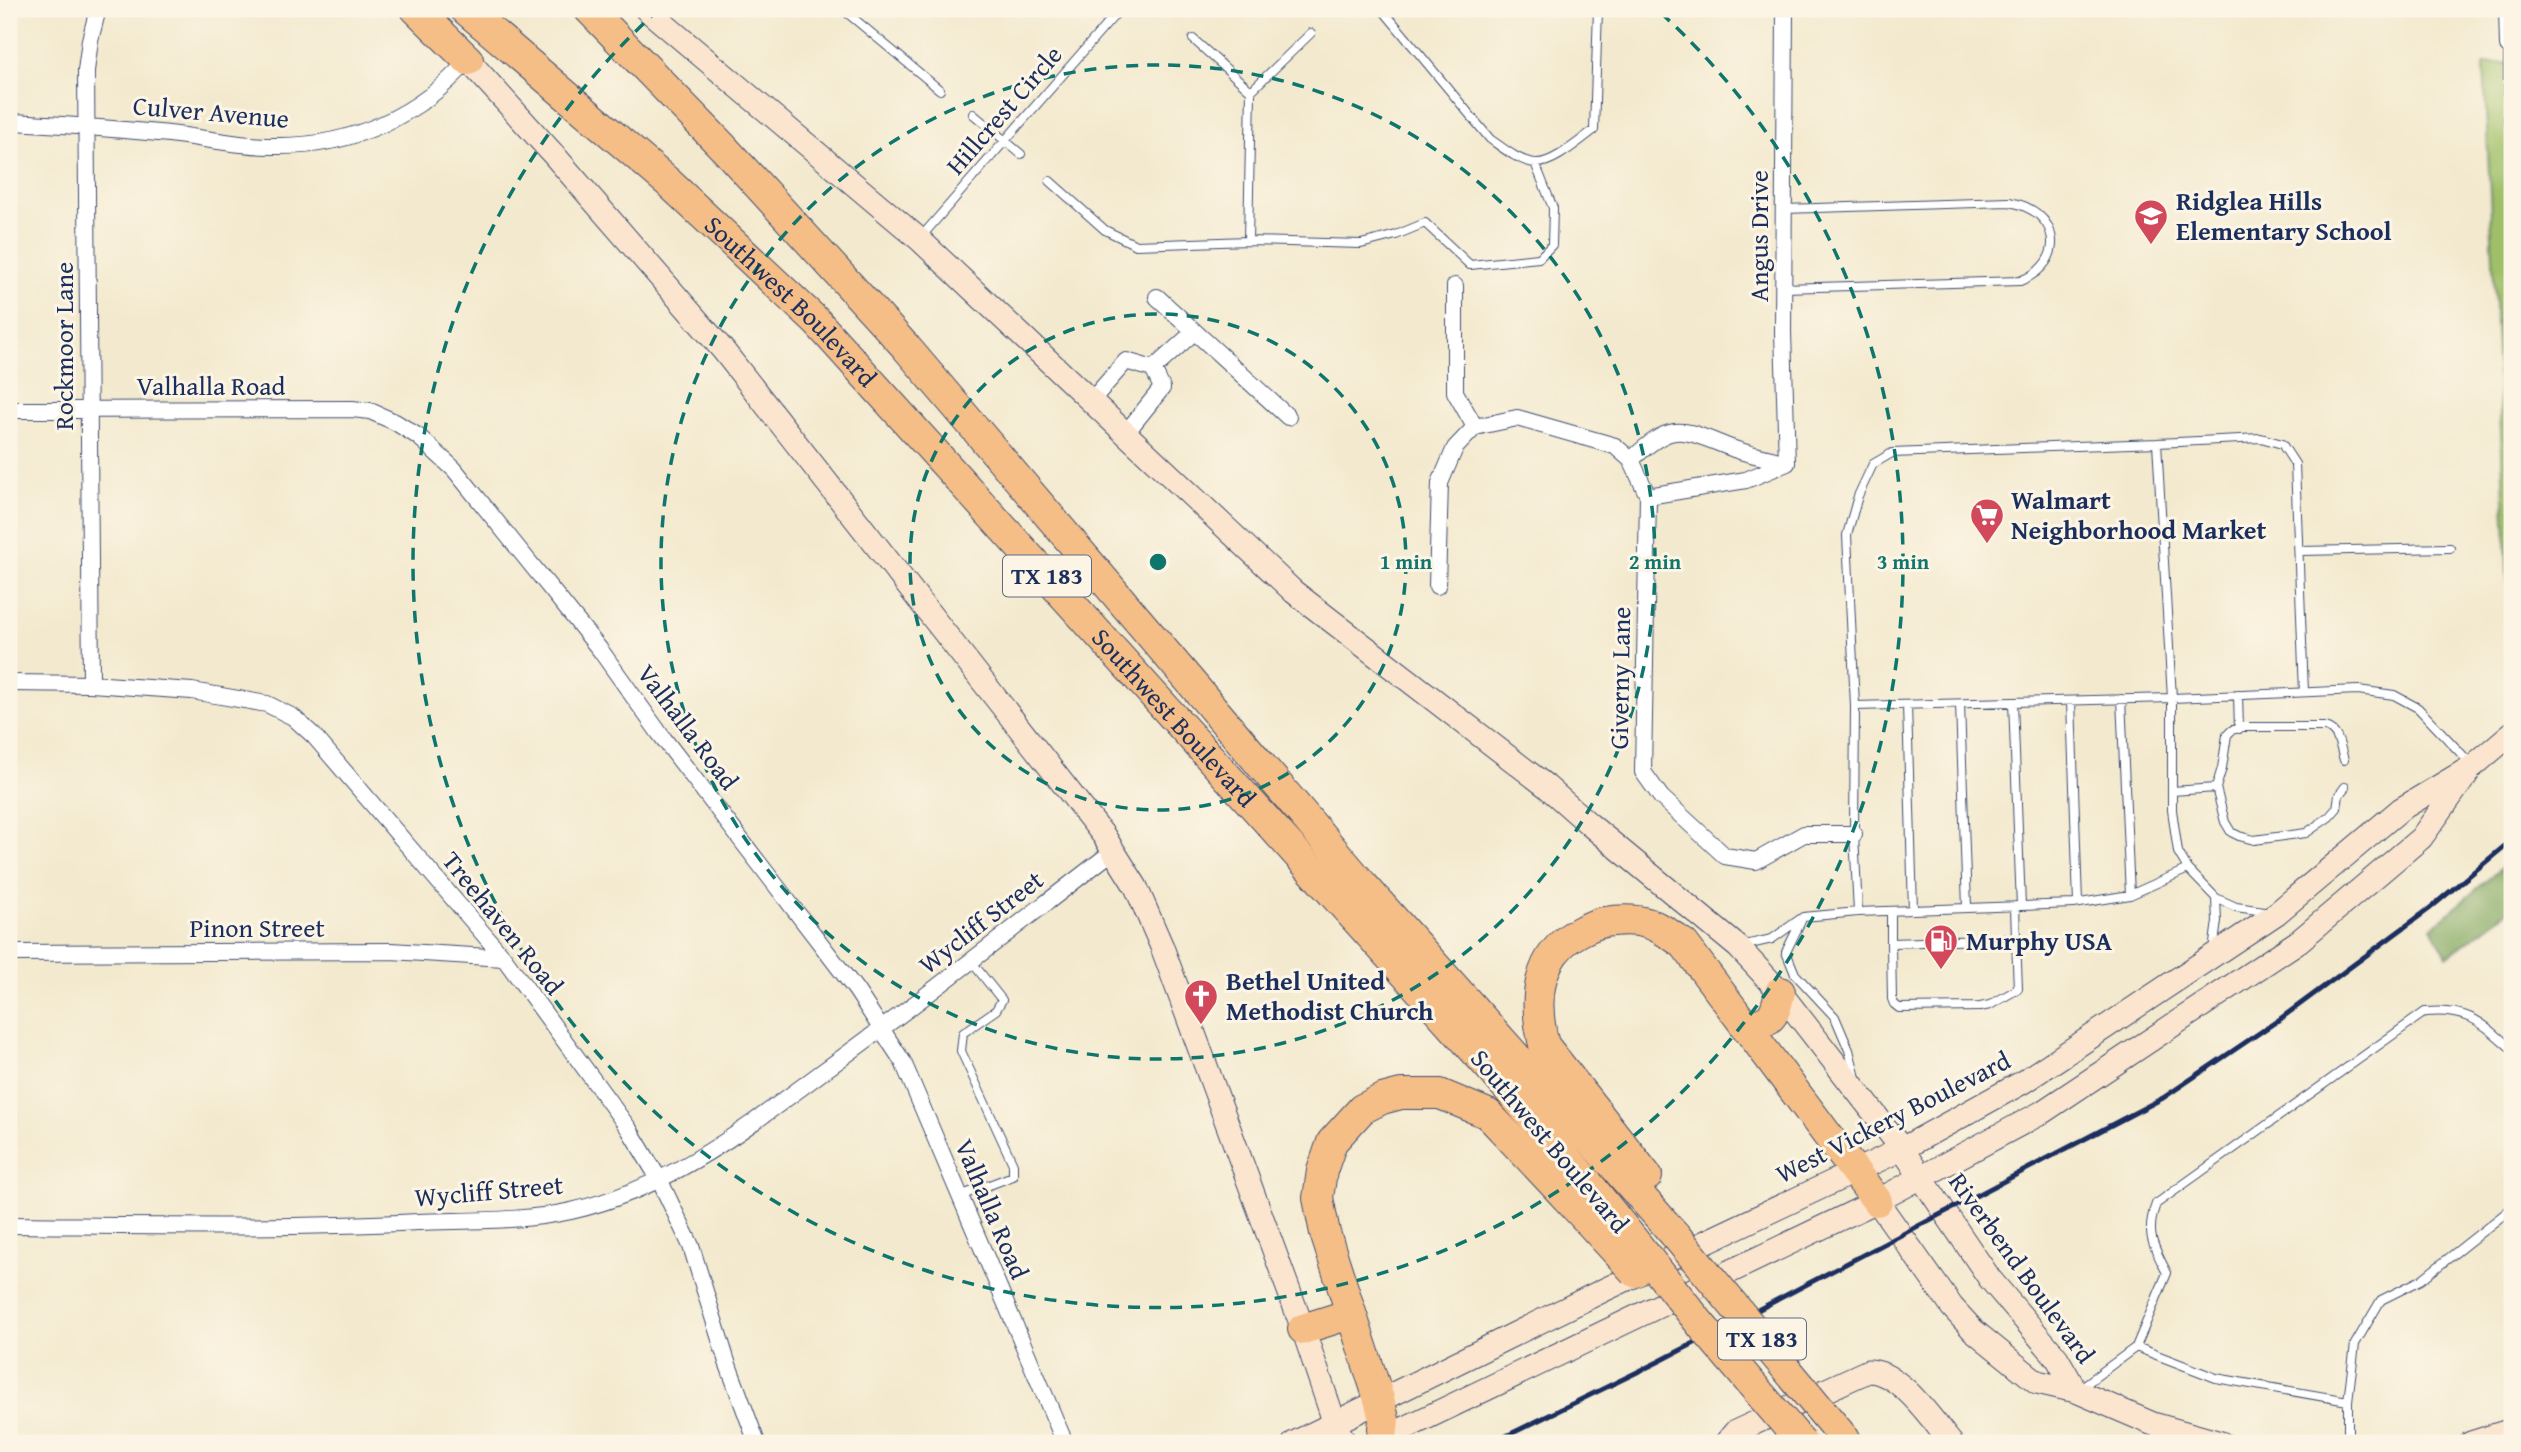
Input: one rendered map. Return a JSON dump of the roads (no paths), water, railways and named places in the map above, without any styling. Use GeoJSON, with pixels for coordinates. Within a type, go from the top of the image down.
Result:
{"type":"FeatureCollection","features":[{"type":"Feature","properties":{"kind":"highway"},"geometry":{"type":"LineString","coordinates":[[416,9],[468,60]]}},
{"type":"Feature","properties":{"kind":"highway","name":"Southwest Boulevard"},"geometry":{"type":"LineString","coordinates":[[465,9],[669,183],[817,322],[1492,1069],[1576,1190]]}},
{"type":"Feature","properties":{"kind":"highway","name":"Southwest Boulevard"},"geometry":{"type":"LineString","coordinates":[[589,9],[723,148],[905,346],[1363,885],[1638,1178]]}},
{"type":"Feature","properties":{"kind":"highway"},"geometry":{"type":"LineString","coordinates":[[1638,1178],[1544,1045],[1539,1024],[1539,991],[1551,954],[1569,937],[1594,923],[1615,920],[1644,922],[1661,928],[1684,944],[1877,1201]]}},
{"type":"Feature","properties":{"kind":"highway"},"geometry":{"type":"LineString","coordinates":[[1745,1026],[1764,1023],[1774,1015],[1780,992]]}},
{"type":"Feature","properties":{"kind":"highway"},"geometry":{"type":"LineString","coordinates":[[1378,1441],[1384,1419],[1380,1399],[1325,1233],[1318,1198],[1322,1171],[1332,1142],[1362,1109],[1382,1099],[1401,1094],[1440,1094],[1488,1114],[1576,1190]]}},
{"type":"Feature","properties":{"kind":"highway","name":"TX 183"},"geometry":{"type":"LineString","coordinates":[[1638,1178],[1677,1214],[1676,1236],[1848,1443]]}},
{"type":"Feature","properties":{"kind":"highway","name":"TX 183"},"geometry":{"type":"LineString","coordinates":[[1576,1190],[1673,1312],[1702,1326],[1802,1443]]}},
{"type":"Feature","properties":{"kind":"highway"},"geometry":{"type":"LineString","coordinates":[[1303,1329],[1350,1314]]}},
{"type":"Feature","properties":{"kind":"main road"},"geometry":{"type":"LineString","coordinates":[[646,9],[919,239],[1294,592],[1546,786],[1738,947],[1780,992],[1902,1149],[1922,1179]]}},
{"type":"Feature","properties":{"kind":"main road"},"geometry":{"type":"LineString","coordinates":[[468,60],[723,350],[1104,836],[1136,887],[1162,947],[1340,1433]]}},
{"type":"Feature","properties":{"kind":"main road","name":"West Vickery Boulevard"},"geometry":{"type":"LineString","coordinates":[[1294,1443],[1340,1433],[1380,1399],[1902,1149],[2023,1082],[2277,912],[2401,809],[2473,766],[2512,733]]}},
{"type":"Feature","properties":{"kind":"main road","name":"West Vickery Boulevard"},"geometry":{"type":"LineString","coordinates":[[1378,1441],[1922,1179],[2041,1112],[2299,941],[2421,838],[2473,766]]}},
{"type":"Feature","properties":{"kind":"main road","name":"Riverbend Boulevard"},"geometry":{"type":"LineString","coordinates":[[1922,1179],[1990,1279],[2057,1358],[2076,1391]]}},
{"type":"Feature","properties":{"kind":"main road","name":"Riverbend Boulevard"},"geometry":{"type":"LineString","coordinates":[[1877,1201],[1952,1307],[1973,1330],[2037,1382],[2076,1391],[2153,1424],[2221,1443]]}},
{"type":"Feature","properties":{"kind":"main road"},"geometry":{"type":"LineString","coordinates":[[1726,1443],[1735,1432],[1868,1371],[1878,1371],[1894,1380],[1917,1401],[1951,1443]]}},
{"type":"Feature","properties":{"kind":"main road"},"geometry":{"type":"LineString","coordinates":[[2471,1443],[2512,1430]]}},
{"type":"Feature","properties":{"kind":"street","name":"Rockmoor Lane"},"geometry":{"type":"LineString","coordinates":[[91,684],[86,71],[98,9]]}},
{"type":"Feature","properties":{"kind":"street","name":"Angus Drive"},"geometry":{"type":"LineString","coordinates":[[1785,9],[1784,288],[1787,463]]}},
{"type":"Feature","properties":{"kind":"street"},"geometry":{"type":"LineString","coordinates":[[2507,9],[2508,46]]}},
{"type":"Feature","properties":{"kind":"street","name":"Culver Avenue"},"geometry":{"type":"LineString","coordinates":[[9,122],[86,125],[279,146],[332,142],[388,122],[419,106],[451,80],[468,60]]}},
{"type":"Feature","properties":{"kind":"street"},"geometry":{"type":"LineString","coordinates":[[1455,286],[1455,392],[1475,427]]}},
{"type":"Feature","properties":{"kind":"street"},"geometry":{"type":"LineString","coordinates":[[1157,297],[1288,417]]}},
{"type":"Feature","properties":{"kind":"street"},"geometry":{"type":"LineString","coordinates":[[1153,369],[1194,332]]}},
{"type":"Feature","properties":{"kind":"street"},"geometry":{"type":"LineString","coordinates":[[1090,402],[1126,361],[1153,369],[1162,388],[1125,434]]}},
{"type":"Feature","properties":{"kind":"street","name":"Valhalla Road"},"geometry":{"type":"LineString","coordinates":[[9,410],[370,411],[419,437],[462,478],[601,651],[660,734],[856,990],[903,1062],[1065,1443]]}},
{"type":"Feature","properties":{"kind":"street"},"geometry":{"type":"LineString","coordinates":[[1437,586],[1440,483],[1455,447],[1475,427],[1517,418],[1615,446],[1631,460],[1653,439],[1680,430],[1701,435],[1736,450],[1787,463]]}},
{"type":"Feature","properties":{"kind":"street","name":"Giverny Lane"},"geometry":{"type":"LineString","coordinates":[[1631,460],[1648,496],[1643,772],[1661,797],[1725,856],[1756,861],[1804,834],[1854,834]]}},
{"type":"Feature","properties":{"kind":"street"},"geometry":{"type":"LineString","coordinates":[[1648,496],[1746,480],[1787,463]]}},
{"type":"Feature","properties":{"kind":"street","name":"Treehaven Road"},"geometry":{"type":"LineString","coordinates":[[9,684],[91,684],[192,691],[267,704],[293,717],[314,736],[504,958],[629,1129],[659,1179],[691,1246],[727,1362],[757,1443]]}},
{"type":"Feature","properties":{"kind":"street","name":"Wycliff Street"},"geometry":{"type":"LineString","coordinates":[[9,1225],[308,1227],[520,1217],[570,1211],[676,1172],[718,1148],[882,1029],[1112,852]]}},
{"type":"Feature","properties":{"kind":"street","name":"Pinon Street"},"geometry":{"type":"LineString","coordinates":[[9,953],[391,951],[504,958]]}},
{"type":"Feature","properties":{"kind":"lane"},"geometry":{"type":"LineString","coordinates":[[846,9],[846,12],[940,90]]}},
{"type":"Feature","properties":{"kind":"lane","name":"Hillcrest Circle"},"geometry":{"type":"LineString","coordinates":[[919,239],[1120,9]]}},
{"type":"Feature","properties":{"kind":"lane"},"geometry":{"type":"LineString","coordinates":[[1382,9],[1490,139],[1511,154],[1535,163],[1549,160],[1594,130],[1598,9]]}},
{"type":"Feature","properties":{"kind":"lane"},"geometry":{"type":"LineString","coordinates":[[1248,241],[1251,91],[1311,33]]}},
{"type":"Feature","properties":{"kind":"lane"},"geometry":{"type":"LineString","coordinates":[[1193,39],[1251,91]]}},
{"type":"Feature","properties":{"kind":"lane"},"geometry":{"type":"LineString","coordinates":[[2508,46],[2508,121],[2512,131]]}},
{"type":"Feature","properties":{"kind":"lane"},"geometry":{"type":"LineString","coordinates":[[973,114],[1021,154]]}},
{"type":"Feature","properties":{"kind":"lane"},"geometry":{"type":"LineString","coordinates":[[1050,181],[1105,230],[1136,245],[1248,241],[1361,244],[1396,235],[1425,223],[1470,265],[1539,258],[1552,245],[1553,208],[1535,163]]}},
{"type":"Feature","properties":{"kind":"lane"},"geometry":{"type":"LineString","coordinates":[[1784,209],[2010,202],[2024,205],[2045,219],[2050,229],[2051,250],[2048,261],[2041,270],[2020,281],[1784,288]]}},
{"type":"Feature","properties":{"kind":"lane"},"geometry":{"type":"LineString","coordinates":[[1858,912],[1854,834],[1855,706],[1847,535],[1858,496],[1873,464],[1892,453],[2261,438],[2283,444],[2295,464],[2304,692]]}},
{"type":"Feature","properties":{"kind":"lane"},"geometry":{"type":"LineString","coordinates":[[2157,443],[2172,698],[2172,810],[2178,852],[2188,869],[2216,898],[2236,907],[2277,912]]}},
{"type":"Feature","properties":{"kind":"lane"},"geometry":{"type":"LineString","coordinates":[[2300,551],[2450,548]]}},
{"type":"Feature","properties":{"kind":"lane"},"geometry":{"type":"LineString","coordinates":[[1855,706],[2358,690],[2395,695],[2418,708],[2473,766]]}},
{"type":"Feature","properties":{"kind":"lane"},"geometry":{"type":"LineString","coordinates":[[2238,695],[2239,729]]}},
{"type":"Feature","properties":{"kind":"lane"},"geometry":{"type":"LineString","coordinates":[[2121,699],[2130,895]]}},
{"type":"Feature","properties":{"kind":"lane"},"geometry":{"type":"LineString","coordinates":[[2071,701],[2078,903]]}},
{"type":"Feature","properties":{"kind":"lane"},"geometry":{"type":"LineString","coordinates":[[1891,911],[1892,999],[1899,1008],[1980,1007],[1990,1005],[2018,989],[2013,702]]}},
{"type":"Feature","properties":{"kind":"lane"},"geometry":{"type":"LineString","coordinates":[[1960,704],[1967,908]]}},
{"type":"Feature","properties":{"kind":"lane"},"geometry":{"type":"LineString","coordinates":[[1907,705],[1913,910]]}},
{"type":"Feature","properties":{"kind":"lane"},"geometry":{"type":"LineString","coordinates":[[2344,760],[2337,735],[2332,729],[2239,729],[2227,735],[2216,788],[2225,822],[2231,832],[2254,840],[2279,839],[2306,833],[2337,808],[2345,787]]}},
{"type":"Feature","properties":{"kind":"lane"},"geometry":{"type":"LineString","coordinates":[[2172,791],[2216,788]]}},
{"type":"Feature","properties":{"kind":"lane"},"geometry":{"type":"LineString","coordinates":[[1738,947],[1772,939],[1803,917],[1858,912],[2078,903],[2130,895],[2188,869]]}},
{"type":"Feature","properties":{"kind":"lane"},"geometry":{"type":"LineString","coordinates":[[2212,957],[2217,922],[2216,898]]}},
{"type":"Feature","properties":{"kind":"lane"},"geometry":{"type":"LineString","coordinates":[[1803,917],[1786,953],[1795,974],[1835,1017],[1849,1050],[1859,1095]]}},
{"type":"Feature","properties":{"kind":"lane"},"geometry":{"type":"LineString","coordinates":[[1891,943],[2016,939]]}},
{"type":"Feature","properties":{"kind":"lane"},"geometry":{"type":"LineString","coordinates":[[960,1196],[1013,1176],[1013,1164],[961,1051],[963,1033],[996,1010],[1002,1000],[971,961]]}},
{"type":"Feature","properties":{"kind":"lane"},"geometry":{"type":"LineString","coordinates":[[2076,1391],[2136,1347],[2167,1273],[2154,1247],[2149,1222],[2156,1204],[2425,1012],[2448,1010],[2478,1020],[2512,1049]]}},
{"type":"Feature","properties":{"kind":"lane"},"geometry":{"type":"LineString","coordinates":[[2348,1443],[2348,1401],[2355,1345],[2381,1300],[2421,1280],[2512,1208]]}},
{"type":"Feature","properties":{"kind":"lane"},"geometry":{"type":"LineString","coordinates":[[2136,1347],[2216,1378],[2348,1401]]}},
{"type":"Feature","properties":{"kind":"railway"},"geometry":{"type":"LineString","coordinates":[[1492,1443],[1660,1361],[2163,1098],[2280,1019],[2429,909],[2512,840]]}},
{"type":"Feature","properties":{"kind":"place","name":"Ridglea Hills Elementary School"},"geometry":{"type":"Point","coordinates":[2151,246]}},
{"type":"Feature","properties":{"kind":"place","name":"Walmart Neighborhood Market"},"geometry":{"type":"Point","coordinates":[1987,545]}},
{"type":"Feature","properties":{"kind":"place","name":"Murphy USA"},"geometry":{"type":"Point","coordinates":[1941,971]}},
{"type":"Feature","properties":{"kind":"place","name":"Bethel United Methodist Church"},"geometry":{"type":"Point","coordinates":[1201,1026]}}]}
